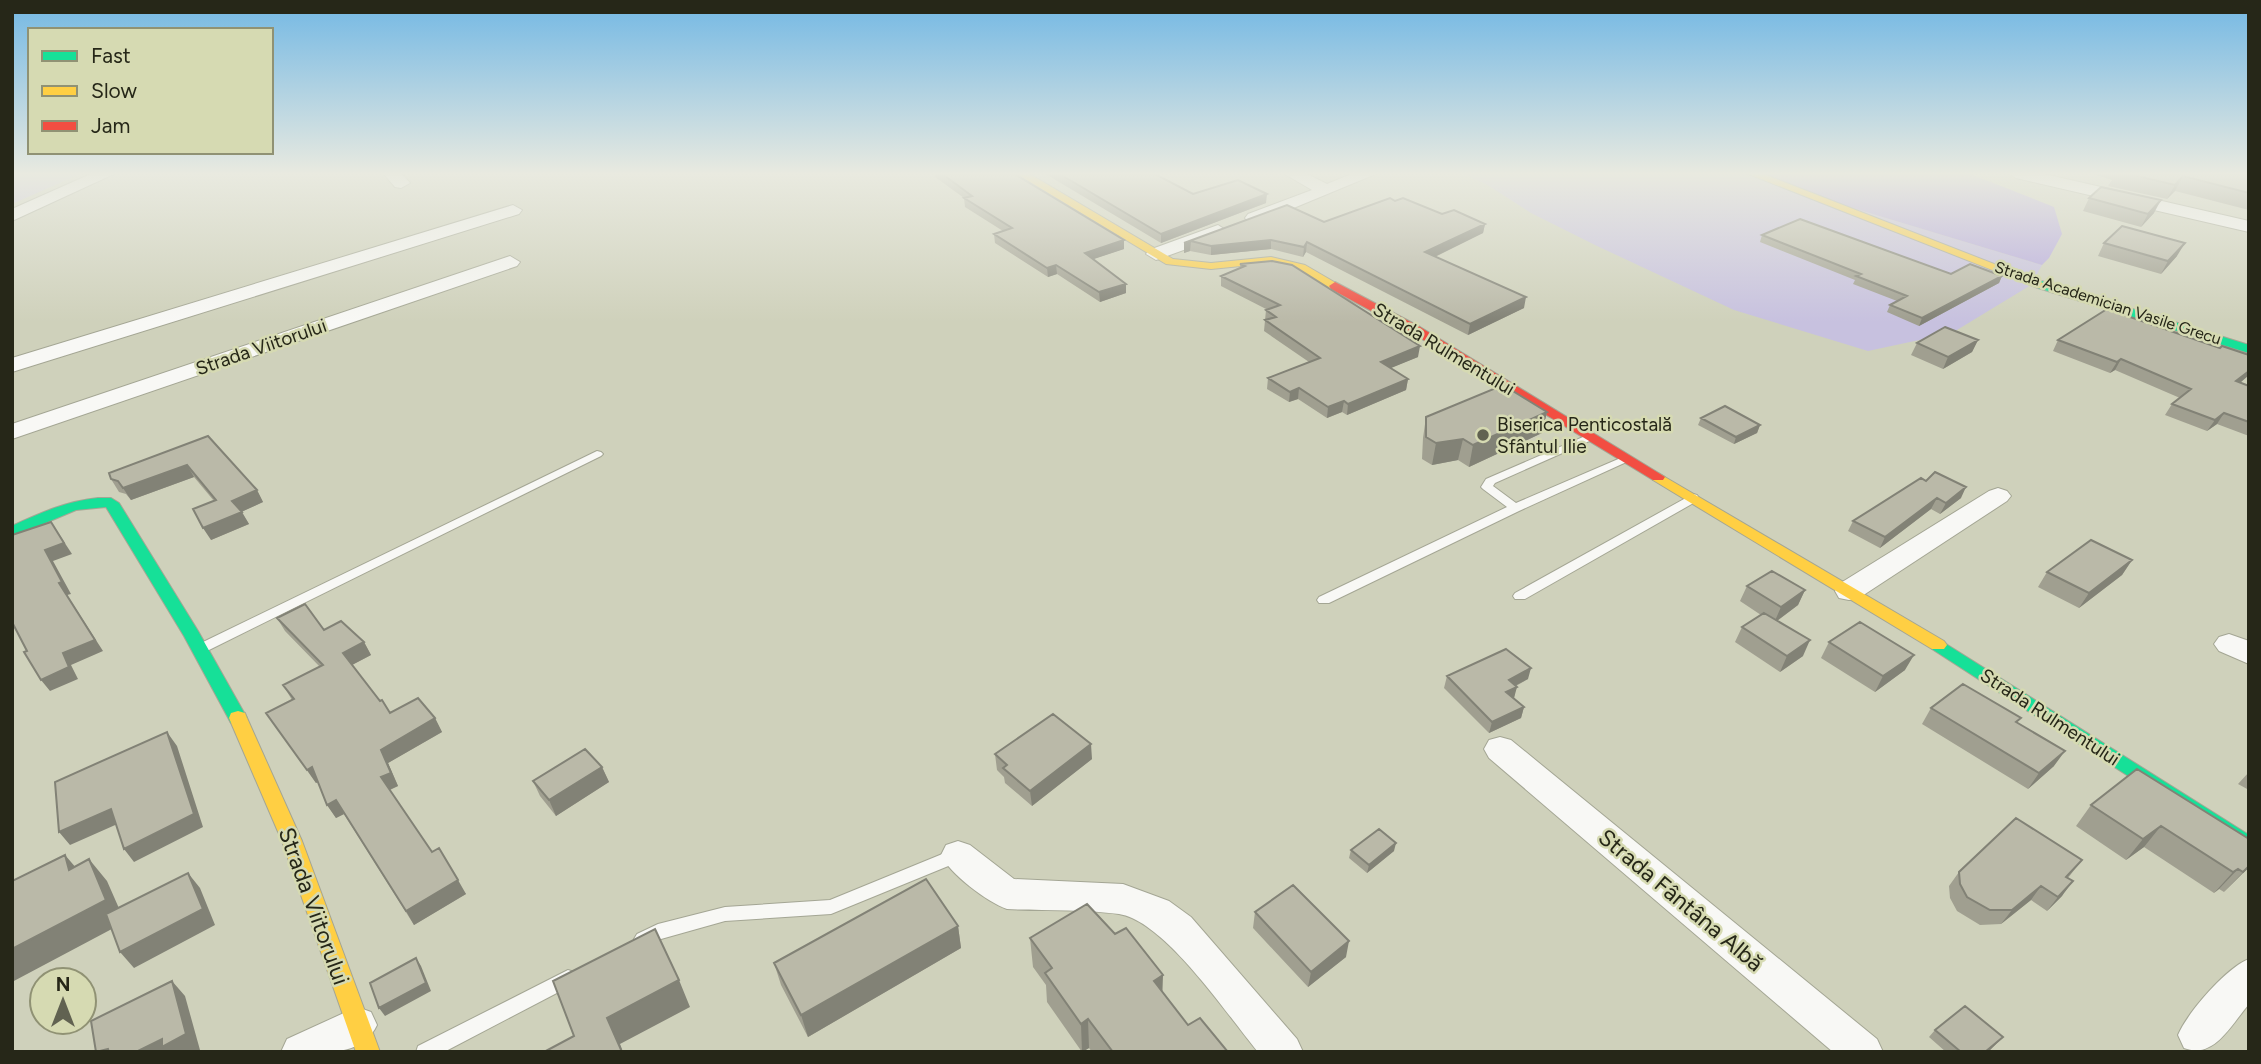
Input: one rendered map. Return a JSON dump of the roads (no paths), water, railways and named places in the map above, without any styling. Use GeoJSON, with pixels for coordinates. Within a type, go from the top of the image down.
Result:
{"type":"FeatureCollection","features":[{"type":"Feature","properties":{"kind":"street"},"geometry":{"type":"LineString","coordinates":[[12,365],[472,223]]}},
{"type":"Feature","properties":{"kind":"street","name":"Strada Rulmentului"},"geometry":{"type":"LineString","coordinates":[[1103,223],[1170,261],[1211,267],[1271,260],[1301,267],[1416,330],[1627,459],[1900,620],[2249,846]]}},
{"type":"Feature","properties":{"kind":"street"},"geometry":{"type":"LineString","coordinates":[[1156,254],[1239,223]]}},
{"type":"Feature","properties":{"kind":"street","name":"Strada Academician Vasile Grecu"},"geometry":{"type":"LineString","coordinates":[[1880,223],[2032,282],[2249,349]]}},
{"type":"Feature","properties":{"kind":"street"},"geometry":{"type":"LineString","coordinates":[[2230,223],[2249,227]]}},
{"type":"Feature","properties":{"kind":"street","name":"Strada Academician Vasile Grecu"},"geometry":{"type":"LineString","coordinates":[[1967,256],[2249,335]]}},
{"type":"Feature","properties":{"kind":"street","name":"Strada Viitorului"},"geometry":{"type":"LineString","coordinates":[[12,432],[510,261]]}},
{"type":"Feature","properties":{"kind":"street"},"geometry":{"type":"LineString","coordinates":[[1849,591],[1998,496]]}},
{"type":"Feature","properties":{"kind":"street","name":"Strada Viitorului"},"geometry":{"type":"LineString","coordinates":[[12,532],[83,503],[100,500],[111,502],[172,596],[263,771],[318,907],[362,1038]]}},
{"type":"Feature","properties":{"kind":"street","name":"Strada Fântâna Albă"},"geometry":{"type":"LineString","coordinates":[[1500,749],[1863,1052]]}},
{"type":"Feature","properties":{"kind":"street"},"geometry":{"type":"LineString","coordinates":[[958,855],[1007,894],[1124,899],[1156,912],[1178,929],[1200,953],[1283,1052]]}},
{"type":"Feature","properties":{"kind":"street"},"geometry":{"type":"LineString","coordinates":[[2198,1035],[2249,976]]}},
{"type":"Feature","properties":{"kind":"street"},"geometry":{"type":"LineString","coordinates":[[301,1052],[362,1038]]}},
{"type":"Feature","properties":{"kind":"lane"},"geometry":{"type":"LineString","coordinates":[[1515,508],[1487,487],[1490,481],[1591,437]]}},
{"type":"Feature","properties":{"kind":"lane"},"geometry":{"type":"LineString","coordinates":[[200,649],[597,454]]}},
{"type":"Feature","properties":{"kind":"lane"},"geometry":{"type":"LineString","coordinates":[[1324,600],[1515,508],[1627,459]]}},
{"type":"Feature","properties":{"kind":"lane"},"geometry":{"type":"LineString","coordinates":[[1520,596],[1694,498]]}},
{"type":"Feature","properties":{"kind":"lane"},"geometry":{"type":"LineString","coordinates":[[634,944],[658,932],[725,914],[831,907],[958,855]]}},
{"type":"Feature","properties":{"kind":"lane"},"geometry":{"type":"LineString","coordinates":[[425,1052],[585,970]]}},
{"type":"Feature","properties":{"kind":"place","name":"Biserica Penticostală Sfântul Ilie"},"geometry":{"type":"Point","coordinates":[1483,435]}}]}
